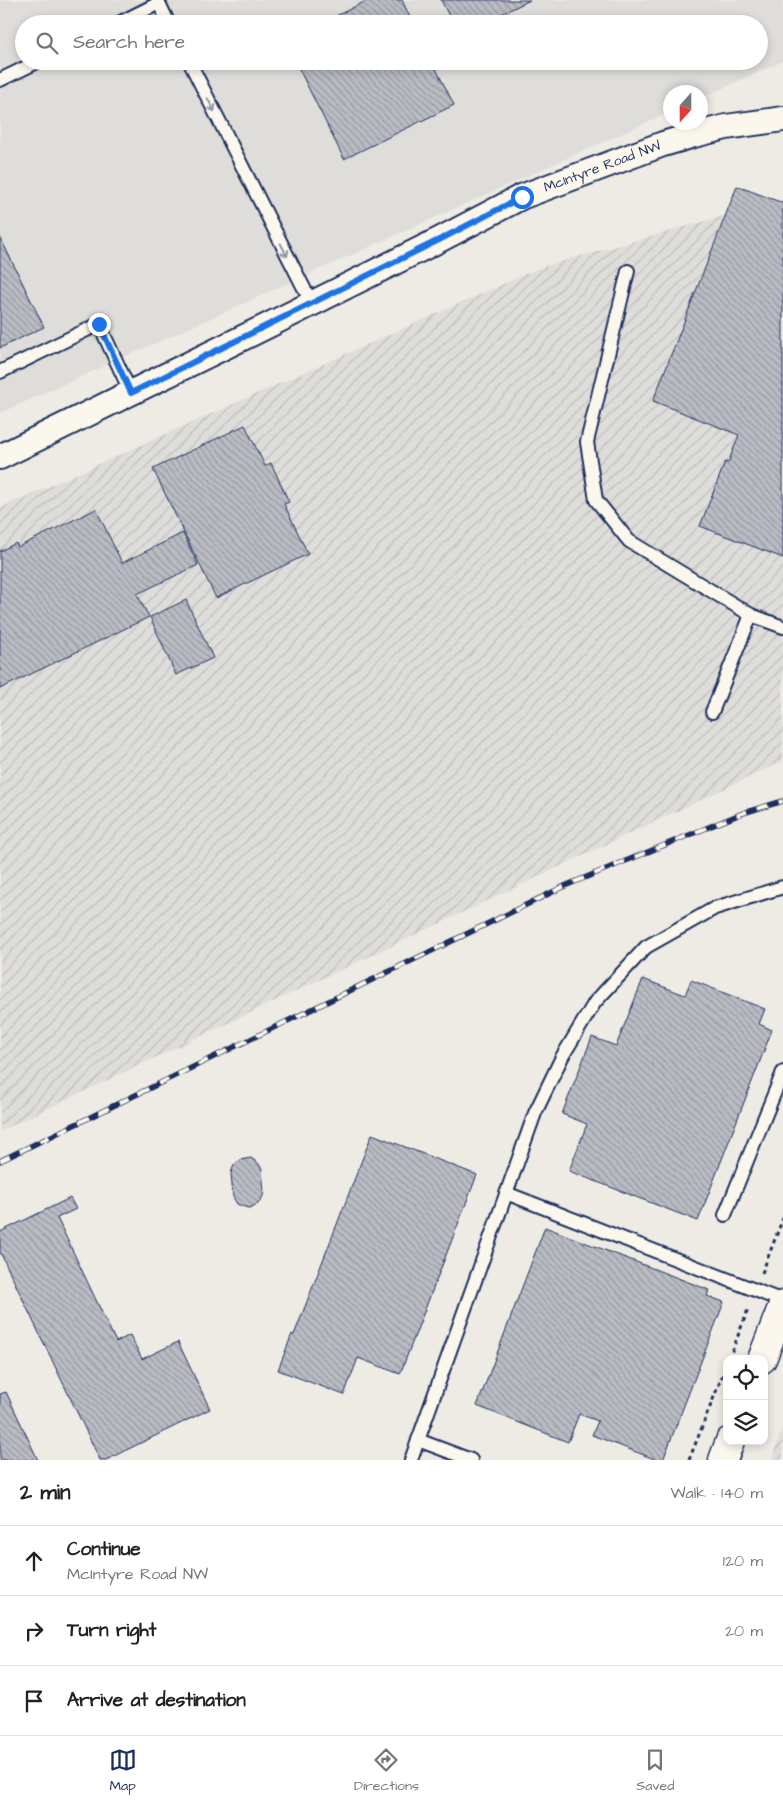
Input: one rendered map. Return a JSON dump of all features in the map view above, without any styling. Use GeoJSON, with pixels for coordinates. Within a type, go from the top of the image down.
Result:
{"type":"FeatureCollection","features":[{"type":"Feature","properties":{"kind":"street","name":"McIntyre Road NW"},"geometry":{"type":"LineString","coordinates":[[0,457],[312,304],[522,197],[694,134],[726,127],[783,119]]}},
{"type":"Feature","properties":{"kind":"street"},"geometry":{"type":"LineString","coordinates":[[764,1355],[783,1305]]}},
{"type":"Feature","properties":{"kind":"street"},"geometry":{"type":"LineString","coordinates":[[723,1460],[729,1445]]}},
{"type":"Feature","properties":{"kind":"lane"},"geometry":{"type":"LineString","coordinates":[[135,15],[159,3],[165,15]]}},
{"type":"Feature","properties":{"kind":"lane"},"geometry":{"type":"LineString","coordinates":[[0,80],[21,70]]}},
{"type":"Feature","properties":{"kind":"lane"},"geometry":{"type":"LineString","coordinates":[[193,70],[312,304]]}},
{"type":"Feature","properties":{"kind":"lane"},"geometry":{"type":"LineString","coordinates":[[628,271],[587,442],[596,500],[629,541],[751,615],[783,627]]}},
{"type":"Feature","properties":{"kind":"lane"},"geometry":{"type":"LineString","coordinates":[[0,372],[99,324],[131,393]]}},
{"type":"Feature","properties":{"kind":"lane"},"geometry":{"type":"LineString","coordinates":[[712,712],[751,615]]}},
{"type":"Feature","properties":{"kind":"lane"},"geometry":{"type":"LineString","coordinates":[[411,1460],[535,1113],[562,1057],[595,1002],[646,947],[715,908],[783,887]]}},
{"type":"Feature","properties":{"kind":"lane"},"geometry":{"type":"LineString","coordinates":[[725,1215],[783,1072]]}},
{"type":"Feature","properties":{"kind":"lane"},"geometry":{"type":"LineString","coordinates":[[506,1193],[783,1301]]}},
{"type":"Feature","properties":{"kind":"lane"},"geometry":{"type":"LineString","coordinates":[[418,1440],[471,1460]]}},
{"type":"Feature","properties":{"kind":"path"},"geometry":{"type":"LineString","coordinates":[[689,1460],[723,1374]]}},
{"type":"Feature","properties":{"kind":"shaded area"},"geometry":{"type":"Polygon","coordinates":[[[0,0],[783,0],[783,61],[768,68],[768,15],[15,15],[15,70],[763,70],[708,95],[708,85],[663,85],[663,115],[0,413],[0,0]]]}},
{"type":"Feature","properties":{"kind":"shaded area"},"geometry":{"type":"Polygon","coordinates":[[[783,199],[783,761],[0,1131],[0,508],[539,268],[783,199]]]}},
{"type":"Feature","properties":{"kind":"shaded area"},"geometry":{"type":"Polygon","coordinates":[[[783,1428],[783,1460],[771,1460],[783,1428]]]}},
{"type":"Feature","properties":{"kind":"building"},"geometry":{"type":"Polygon","coordinates":[[[368,0],[402,0],[409,15],[338,15],[368,0]]]}},
{"type":"Feature","properties":{"kind":"building"},"geometry":{"type":"Polygon","coordinates":[[[441,0],[530,0],[499,15],[448,15],[441,0]]]}},
{"type":"Feature","properties":{"kind":"building"},"geometry":{"type":"Polygon","coordinates":[[[300,70],[436,70],[454,105],[344,159],[300,70]]]}},
{"type":"Feature","properties":{"kind":"building"},"geometry":{"type":"Polygon","coordinates":[[[737,186],[783,203],[783,558],[700,526],[725,462],[728,463],[739,435],[653,401],[737,186]]]}},
{"type":"Feature","properties":{"kind":"building"},"geometry":{"type":"Polygon","coordinates":[[[0,237],[44,327],[0,348],[0,237]]]}},
{"type":"Feature","properties":{"kind":"building"},"geometry":{"type":"Polygon","coordinates":[[[245,425],[265,466],[271,463],[289,502],[284,504],[308,554],[216,598],[153,469],[245,425]]]}},
{"type":"Feature","properties":{"kind":"building"},"geometry":{"type":"Polygon","coordinates":[[[96,509],[122,563],[183,533],[198,565],[137,594],[149,617],[0,689],[0,551],[16,543],[18,547],[96,509]]]}},
{"type":"Feature","properties":{"kind":"building"},"geometry":{"type":"Polygon","coordinates":[[[186,600],[213,658],[176,675],[150,617],[186,600]]]}},
{"type":"Feature","properties":{"kind":"building"},"geometry":{"type":"Polygon","coordinates":[[[643,979],[685,995],[691,980],[765,1009],[759,1024],[772,1030],[698,1221],[569,1171],[587,1124],[562,1114],[592,1037],[616,1046],[643,979]]]}},
{"type":"Feature","properties":{"kind":"building"},"geometry":{"type":"Polygon","coordinates":[[[372,1134],[477,1175],[400,1374],[358,1358],[344,1395],[278,1370],[292,1334],[294,1335],[372,1134]]]}},
{"type":"Feature","properties":{"kind":"building"},"geometry":{"type":"Polygon","coordinates":[[[251,1158],[262,1169],[264,1193],[257,1204],[250,1208],[237,1204],[233,1197],[231,1173],[234,1165],[240,1160],[251,1158]]]}},
{"type":"Feature","properties":{"kind":"building"},"geometry":{"type":"Polygon","coordinates":[[[70,1198],[76,1209],[57,1218],[116,1342],[130,1335],[142,1359],[178,1342],[210,1409],[106,1460],[100,1460],[0,1252],[0,1232],[70,1198]]]}},
{"type":"Feature","properties":{"kind":"building"},"geometry":{"type":"Polygon","coordinates":[[[545,1227],[709,1290],[707,1296],[724,1302],[663,1460],[657,1460],[592,1435],[598,1421],[579,1414],[568,1442],[477,1406],[545,1227]]]}},
{"type":"Feature","properties":{"kind":"building"},"geometry":{"type":"Polygon","coordinates":[[[6,1392],[38,1460],[0,1460],[0,1394],[6,1392]]]}},
{"type":"Feature","properties":{"kind":"railway"},"geometry":{"type":"LineString","coordinates":[[0,1161],[567,885],[743,813],[783,801]]}},
{"type":"Feature","properties":{"kind":"route"},"geometry":{"type":"LineString","coordinates":[[99,324],[131,393],[522,197]]}}]}
